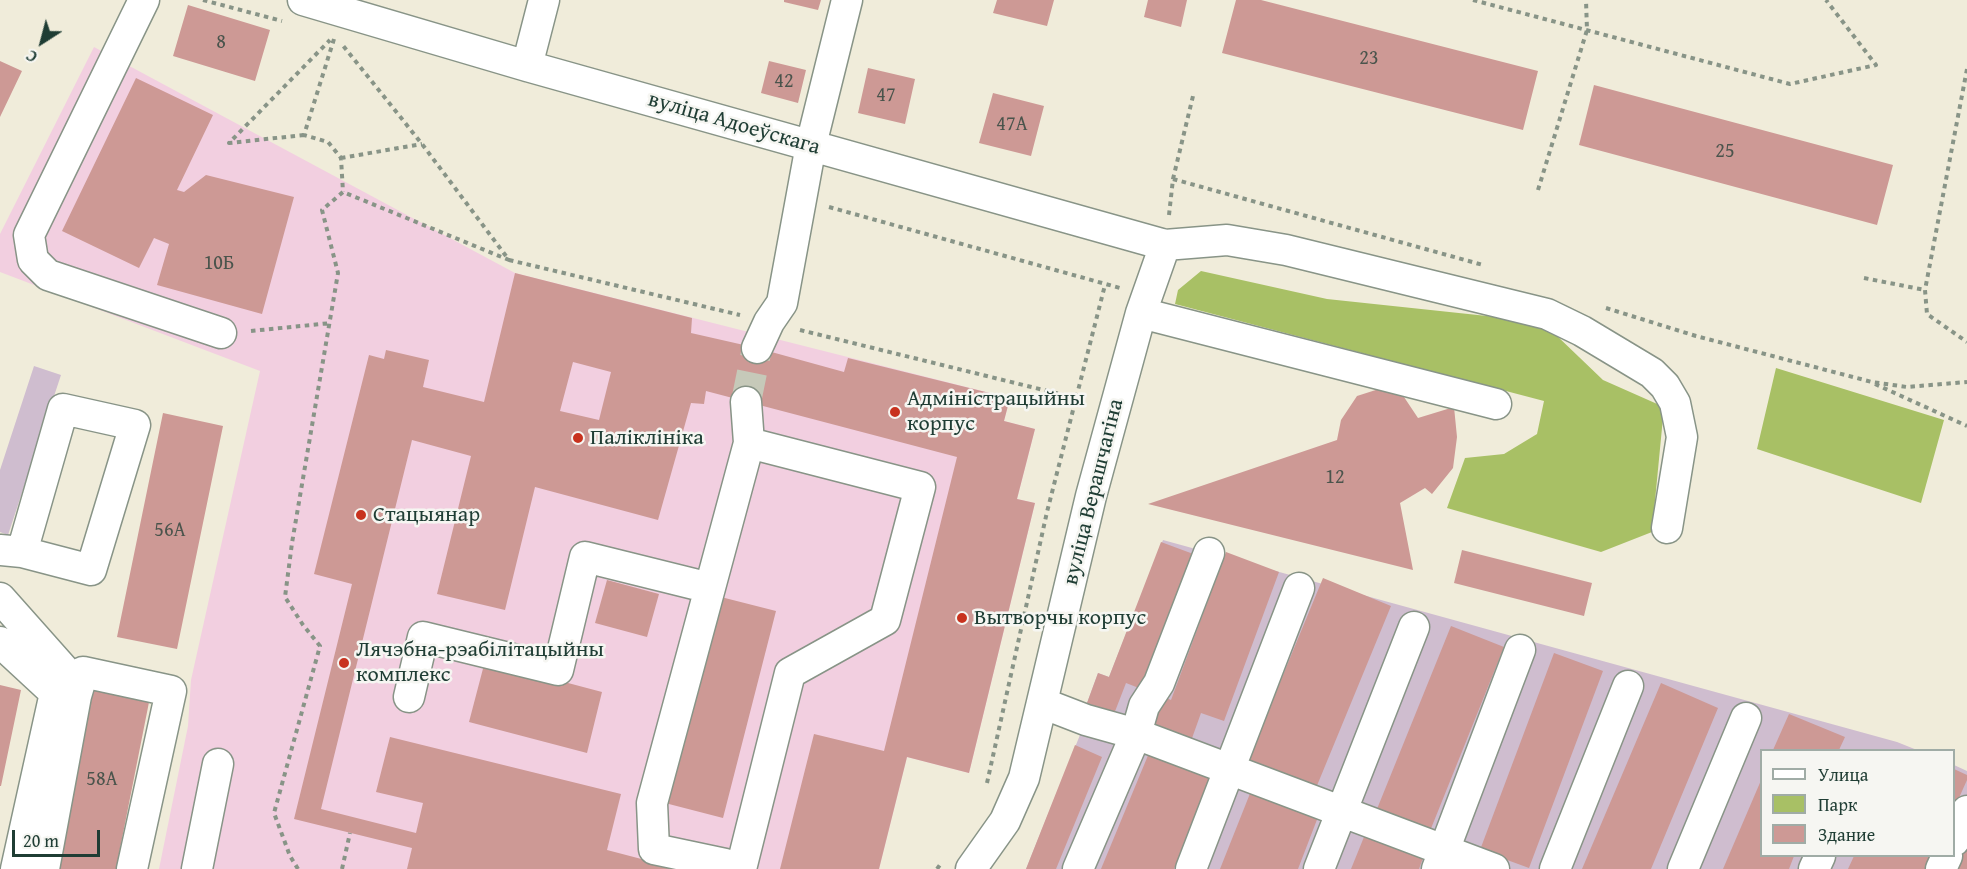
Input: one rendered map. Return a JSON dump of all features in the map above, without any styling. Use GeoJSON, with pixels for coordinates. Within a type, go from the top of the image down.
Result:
{"type":"FeatureCollection","features":[{"type":"Feature","properties":{"kind":"street"},"geometry":{"type":"LineString","coordinates":[[144,0],[29,235],[33,260],[48,274],[221,333]]}},
{"type":"Feature","properties":{"kind":"street","name":"вуліца Адоеўскага"},"geometry":{"type":"LineString","coordinates":[[303,0],[527,66],[1165,245]]}},
{"type":"Feature","properties":{"kind":"street"},"geometry":{"type":"LineString","coordinates":[[527,66],[544,0]]}},
{"type":"Feature","properties":{"kind":"street"},"geometry":{"type":"LineString","coordinates":[[757,348],[769,322],[782,303],[811,145],[847,0]]}},
{"type":"Feature","properties":{"kind":"street"},"geometry":{"type":"LineString","coordinates":[[1165,245],[1227,240],[1286,250],[1546,314],[1592,337],[1652,373],[1665,386],[1675,403],[1682,437],[1668,528]]}},
{"type":"Feature","properties":{"kind":"street","name":"вуліца Верашчагіна"},"geometry":{"type":"LineString","coordinates":[[957,864],[1005,821],[1024,778],[1091,496],[1144,303],[1165,245]]}},
{"type":"Feature","properties":{"kind":"street"},"geometry":{"type":"LineString","coordinates":[[1144,303],[1496,404]]}},
{"type":"Feature","properties":{"kind":"street"},"geometry":{"type":"LineString","coordinates":[[729,869],[725,864],[654,849],[652,803],[749,443],[746,402]]}},
{"type":"Feature","properties":{"kind":"street"},"geometry":{"type":"LineString","coordinates":[[63,410],[135,425],[91,570],[11,551],[63,410]]}},
{"type":"Feature","properties":{"kind":"street"},"geometry":{"type":"LineString","coordinates":[[741,869],[790,673],[885,620],[920,487],[749,443]]}},
{"type":"Feature","properties":{"kind":"street"},"geometry":{"type":"LineString","coordinates":[[1078,869],[1136,734],[1144,705],[1159,682],[1209,553]]}},
{"type":"Feature","properties":{"kind":"street"},"geometry":{"type":"LineString","coordinates":[[409,697],[423,637],[558,670],[585,557],[710,588]]}},
{"type":"Feature","properties":{"kind":"street"},"geometry":{"type":"LineString","coordinates":[[1191,869],[1299,588]]}},
{"type":"Feature","properties":{"kind":"street"},"geometry":{"type":"LineString","coordinates":[[0,598],[72,679],[76,696]]}},
{"type":"Feature","properties":{"kind":"street"},"geometry":{"type":"LineString","coordinates":[[1319,869],[1414,627]]}},
{"type":"Feature","properties":{"kind":"street"},"geometry":{"type":"LineString","coordinates":[[0,642],[56,693],[16,869]]}},
{"type":"Feature","properties":{"kind":"street"},"geometry":{"type":"LineString","coordinates":[[1441,860],[1520,650]]}},
{"type":"Feature","properties":{"kind":"street"},"geometry":{"type":"LineString","coordinates":[[44,869],[76,696],[83,672],[171,691],[132,869]]}},
{"type":"Feature","properties":{"kind":"street"},"geometry":{"type":"LineString","coordinates":[[1555,869],[1628,686]]}},
{"type":"Feature","properties":{"kind":"street"},"geometry":{"type":"LineString","coordinates":[[1042,703],[1086,720],[1136,734],[1342,812],[1441,860],[1494,869]]}},
{"type":"Feature","properties":{"kind":"street"},"geometry":{"type":"LineString","coordinates":[[1683,869],[1746,718]]}},
{"type":"Feature","properties":{"kind":"street"},"geometry":{"type":"LineString","coordinates":[[198,869],[218,764]]}},
{"type":"Feature","properties":{"kind":"street"},"geometry":{"type":"LineString","coordinates":[[1955,837],[1967,811]]}},
{"type":"Feature","properties":{"kind":"path"},"geometry":{"type":"LineString","coordinates":[[1473,0],[1790,84],[1876,65],[1826,0]]}},
{"type":"Feature","properties":{"kind":"path"},"geometry":{"type":"LineString","coordinates":[[1538,190],[1587,30],[1586,0]]}},
{"type":"Feature","properties":{"kind":"path"},"geometry":{"type":"LineString","coordinates":[[304,135],[335,35]]}},
{"type":"Feature","properties":{"kind":"path"},"geometry":{"type":"LineString","coordinates":[[298,869],[290,856],[274,813],[320,646],[303,626],[285,597],[292,543],[338,273],[322,210],[342,192],[342,158],[328,142],[304,135],[229,143],[335,35]]}},
{"type":"Feature","properties":{"kind":"path"},"geometry":{"type":"LineString","coordinates":[[335,35],[422,144],[509,260],[342,192]]}},
{"type":"Feature","properties":{"kind":"path"},"geometry":{"type":"LineString","coordinates":[[1967,69],[1925,290],[1927,314],[1967,342]]}},
{"type":"Feature","properties":{"kind":"path"},"geometry":{"type":"LineString","coordinates":[[1165,245],[1173,179],[1193,96]]}},
{"type":"Feature","properties":{"kind":"path"},"geometry":{"type":"LineString","coordinates":[[342,158],[422,144]]}},
{"type":"Feature","properties":{"kind":"path"},"geometry":{"type":"LineString","coordinates":[[801,199],[1105,285],[1144,303]]}},
{"type":"Feature","properties":{"kind":"path"},"geometry":{"type":"LineString","coordinates":[[1864,278],[1925,290]]}},
{"type":"Feature","properties":{"kind":"path"},"geometry":{"type":"LineString","coordinates":[[984,793],[1047,512],[1105,285]]}},
{"type":"Feature","properties":{"kind":"path"},"geometry":{"type":"LineString","coordinates":[[221,333],[331,323]]}},
{"type":"Feature","properties":{"kind":"path"},"geometry":{"type":"LineString","coordinates":[[1696,336],[1872,382],[1907,387],[1967,382]]}},
{"type":"Feature","properties":{"kind":"path"},"geometry":{"type":"LineString","coordinates":[[1872,382],[1967,426]]}},
{"type":"Feature","properties":{"kind":"path"},"geometry":{"type":"LineString","coordinates":[[342,869],[350,833]]}},
{"type":"Feature","properties":{"kind":"path"},"geometry":{"type":"LineString","coordinates":[[937,869],[957,864]]}},
{"type":"Feature","properties":{"kind":"shaded area"},"geometry":{"type":"Polygon","coordinates":[[[94,47],[515,273],[1010,398],[1004,421],[1035,429],[1017,499],[1035,503],[969,773],[907,757],[879,869],[159,869],[188,726],[191,680],[260,371],[0,272],[0,234],[94,47]]]}},
{"type":"Feature","properties":{"kind":"shaded area"},"geometry":{"type":"Polygon","coordinates":[[[34,366],[61,375],[8,535],[0,532],[0,470],[34,366]]]}},
{"type":"Feature","properties":{"kind":"shaded area"},"geometry":{"type":"Polygon","coordinates":[[[1163,540],[1897,742],[1914,749],[1760,749],[1760,857],[1955,857],[1955,765],[1967,771],[1967,869],[1026,869],[1086,720],[1087,703],[1098,673],[1109,677],[1163,540]]]}},
{"type":"Feature","properties":{"kind":"green space"},"geometry":{"type":"Polygon","coordinates":[[[1201,271],[1327,299],[1534,321],[1555,334],[1603,380],[1664,407],[1652,532],[1601,552],[1447,508],[1465,458],[1504,454],[1537,434],[1544,401],[1175,304],[1178,290],[1201,271]]]}},
{"type":"Feature","properties":{"kind":"green space"},"geometry":{"type":"Polygon","coordinates":[[[1776,368],[1944,420],[1921,503],[1757,449],[1776,368]]]}},
{"type":"Feature","properties":{"kind":"building"},"geometry":{"type":"Polygon","coordinates":[[[784,0],[821,0],[818,10],[784,2],[784,0]]]}},
{"type":"Feature","properties":{"kind":"building"},"geometry":{"type":"Polygon","coordinates":[[[997,0],[1054,0],[1047,26],[993,13],[997,0]]]}},
{"type":"Feature","properties":{"kind":"building"},"geometry":{"type":"Polygon","coordinates":[[[1148,0],[1187,0],[1181,27],[1144,17],[1148,0]]]}},
{"type":"Feature","properties":{"kind":"building"},"geometry":{"type":"Polygon","coordinates":[[[1236,0],[1261,0],[1538,71],[1523,130],[1222,53],[1236,0]]]}},
{"type":"Feature","properties":{"kind":"building"},"geometry":{"type":"Polygon","coordinates":[[[188,5],[270,30],[255,81],[173,56],[188,5]]]}},
{"type":"Feature","properties":{"kind":"building"},"geometry":{"type":"Polygon","coordinates":[[[0,61],[22,71],[0,117],[0,61]]]}},
{"type":"Feature","properties":{"kind":"building"},"geometry":{"type":"Polygon","coordinates":[[[769,61],[806,70],[798,103],[761,93],[769,61]]]}},
{"type":"Feature","properties":{"kind":"building"},"geometry":{"type":"Polygon","coordinates":[[[868,68],[915,79],[905,124],[858,113],[868,68]]]}},
{"type":"Feature","properties":{"kind":"building"},"geometry":{"type":"Polygon","coordinates":[[[136,78],[213,115],[177,190],[184,192],[206,175],[294,197],[262,314],[157,285],[169,244],[154,238],[139,268],[62,231],[136,78]]]}},
{"type":"Feature","properties":{"kind":"building"},"geometry":{"type":"Polygon","coordinates":[[[1594,85],[1893,165],[1877,225],[1579,145],[1594,85]]]}},
{"type":"Feature","properties":{"kind":"building"},"geometry":{"type":"Polygon","coordinates":[[[993,93],[1044,106],[1031,156],[979,143],[993,93]]]}},
{"type":"Feature","properties":{"kind":"building"},"geometry":{"type":"Polygon","coordinates":[[[515,273],[692,318],[691,333],[844,372],[848,358],[1010,398],[1004,421],[1035,429],[1017,499],[1035,503],[969,773],[907,757],[879,869],[780,869],[814,734],[884,751],[957,457],[706,391],[704,404],[691,403],[658,520],[535,487],[505,610],[437,594],[471,456],[412,440],[321,809],[416,833],[423,803],[376,792],[390,737],[621,794],[607,850],[672,867],[671,869],[407,869],[412,848],[294,819],[352,584],[314,574],[369,355],[384,359],[386,350],[429,360],[423,387],[484,402],[515,273]],[[573,362],[560,411],[599,420],[611,372],[573,362]]]}},
{"type":"Feature","properties":{"kind":"building"},"geometry":{"type":"Polygon","coordinates":[[[1382,388],[1404,397],[1418,418],[1454,407],[1457,437],[1453,468],[1432,494],[1425,488],[1400,503],[1413,570],[1148,504],[1337,440],[1341,420],[1357,396],[1382,388]]]}},
{"type":"Feature","properties":{"kind":"building"},"geometry":{"type":"Polygon","coordinates":[[[163,413],[223,426],[177,649],[117,637],[163,413]]]}},
{"type":"Feature","properties":{"kind":"building"},"geometry":{"type":"Polygon","coordinates":[[[1161,542],[1196,555],[1144,690],[1126,683],[1114,714],[1087,703],[1098,673],[1109,677],[1161,542]]]}},
{"type":"Feature","properties":{"kind":"building"},"geometry":{"type":"Polygon","coordinates":[[[1462,550],[1592,583],[1584,616],[1454,583],[1462,550]]]}},
{"type":"Feature","properties":{"kind":"building"},"geometry":{"type":"Polygon","coordinates":[[[1226,552],[1279,572],[1224,721],[1201,713],[1191,741],[1148,725],[1159,695],[1171,700],[1226,552]]]}},
{"type":"Feature","properties":{"kind":"building"},"geometry":{"type":"Polygon","coordinates":[[[1323,578],[1391,606],[1316,788],[1248,760],[1323,578]]]}},
{"type":"Feature","properties":{"kind":"building"},"geometry":{"type":"Polygon","coordinates":[[[607,580],[659,594],[647,637],[595,623],[607,580]]]}},
{"type":"Feature","properties":{"kind":"building"},"geometry":{"type":"Polygon","coordinates":[[[717,596],[776,611],[723,818],[665,803],[717,596]]]}},
{"type":"Feature","properties":{"kind":"building"},"geometry":{"type":"Polygon","coordinates":[[[1451,626],[1504,647],[1430,831],[1377,809],[1451,626]]]}},
{"type":"Feature","properties":{"kind":"building"},"geometry":{"type":"Polygon","coordinates":[[[1554,653],[1603,671],[1529,868],[1480,850],[1554,653]]]}},
{"type":"Feature","properties":{"kind":"building"},"geometry":{"type":"Polygon","coordinates":[[[485,661],[602,692],[587,753],[469,722],[485,661]]]}},
{"type":"Feature","properties":{"kind":"building"},"geometry":{"type":"Polygon","coordinates":[[[90,680],[151,692],[116,869],[52,869],[90,680]]]}},
{"type":"Feature","properties":{"kind":"building"},"geometry":{"type":"Polygon","coordinates":[[[1661,683],[1718,708],[1651,869],[1582,869],[1661,683]]]}},
{"type":"Feature","properties":{"kind":"building"},"geometry":{"type":"Polygon","coordinates":[[[0,685],[21,690],[1,786],[0,786],[0,685]]]}},
{"type":"Feature","properties":{"kind":"building"},"geometry":{"type":"Polygon","coordinates":[[[1789,714],[1845,737],[1839,749],[1773,749],[1789,714]]]}},
{"type":"Feature","properties":{"kind":"building"},"geometry":{"type":"Polygon","coordinates":[[[1075,745],[1102,757],[1056,869],[1026,869],[1075,745]]]}},
{"type":"Feature","properties":{"kind":"building"},"geometry":{"type":"Polygon","coordinates":[[[1149,753],[1210,778],[1174,869],[1101,869],[1149,753]]]}},
{"type":"Feature","properties":{"kind":"building"},"geometry":{"type":"Polygon","coordinates":[[[1955,769],[1967,775],[1955,807],[1955,769]]]}},
{"type":"Feature","properties":{"kind":"building"},"geometry":{"type":"Polygon","coordinates":[[[1760,783],[1760,857],[1794,857],[1789,869],[1723,869],[1760,783]]]}},
{"type":"Feature","properties":{"kind":"building"},"geometry":{"type":"Polygon","coordinates":[[[1251,791],[1318,817],[1298,869],[1220,869],[1251,791]]]}},
{"type":"Feature","properties":{"kind":"building"},"geometry":{"type":"Polygon","coordinates":[[[1366,832],[1424,855],[1419,869],[1351,869],[1366,832]]]}},
{"type":"Feature","properties":{"kind":"building"},"geometry":{"type":"Polygon","coordinates":[[[1967,843],[1967,869],[1955,869],[1967,843]]]}},
{"type":"Feature","properties":{"kind":"building"},"geometry":{"type":"Polygon","coordinates":[[[1854,857],[1932,857],[1926,869],[1848,869],[1854,857]]]}},
{"type":"Feature","properties":{"kind":"tunnel"},"geometry":{"type":"LineString","coordinates":[[746,402],[757,348]]}},
{"type":"Feature","properties":{"kind":"place","name":"Адміністрацыйны корпус"},"geometry":{"type":"Point","coordinates":[895,412]}},
{"type":"Feature","properties":{"kind":"place","name":"Паліклініка"},"geometry":{"type":"Point","coordinates":[578,438]}},
{"type":"Feature","properties":{"kind":"place","name":"Стацыянар"},"geometry":{"type":"Point","coordinates":[361,515]}},
{"type":"Feature","properties":{"kind":"place","name":"Вытворчы корпус"},"geometry":{"type":"Point","coordinates":[962,618]}},
{"type":"Feature","properties":{"kind":"place","name":"Лячэбна-рэабілітацыйны комплекс"},"geometry":{"type":"Point","coordinates":[344,663]}}]}
